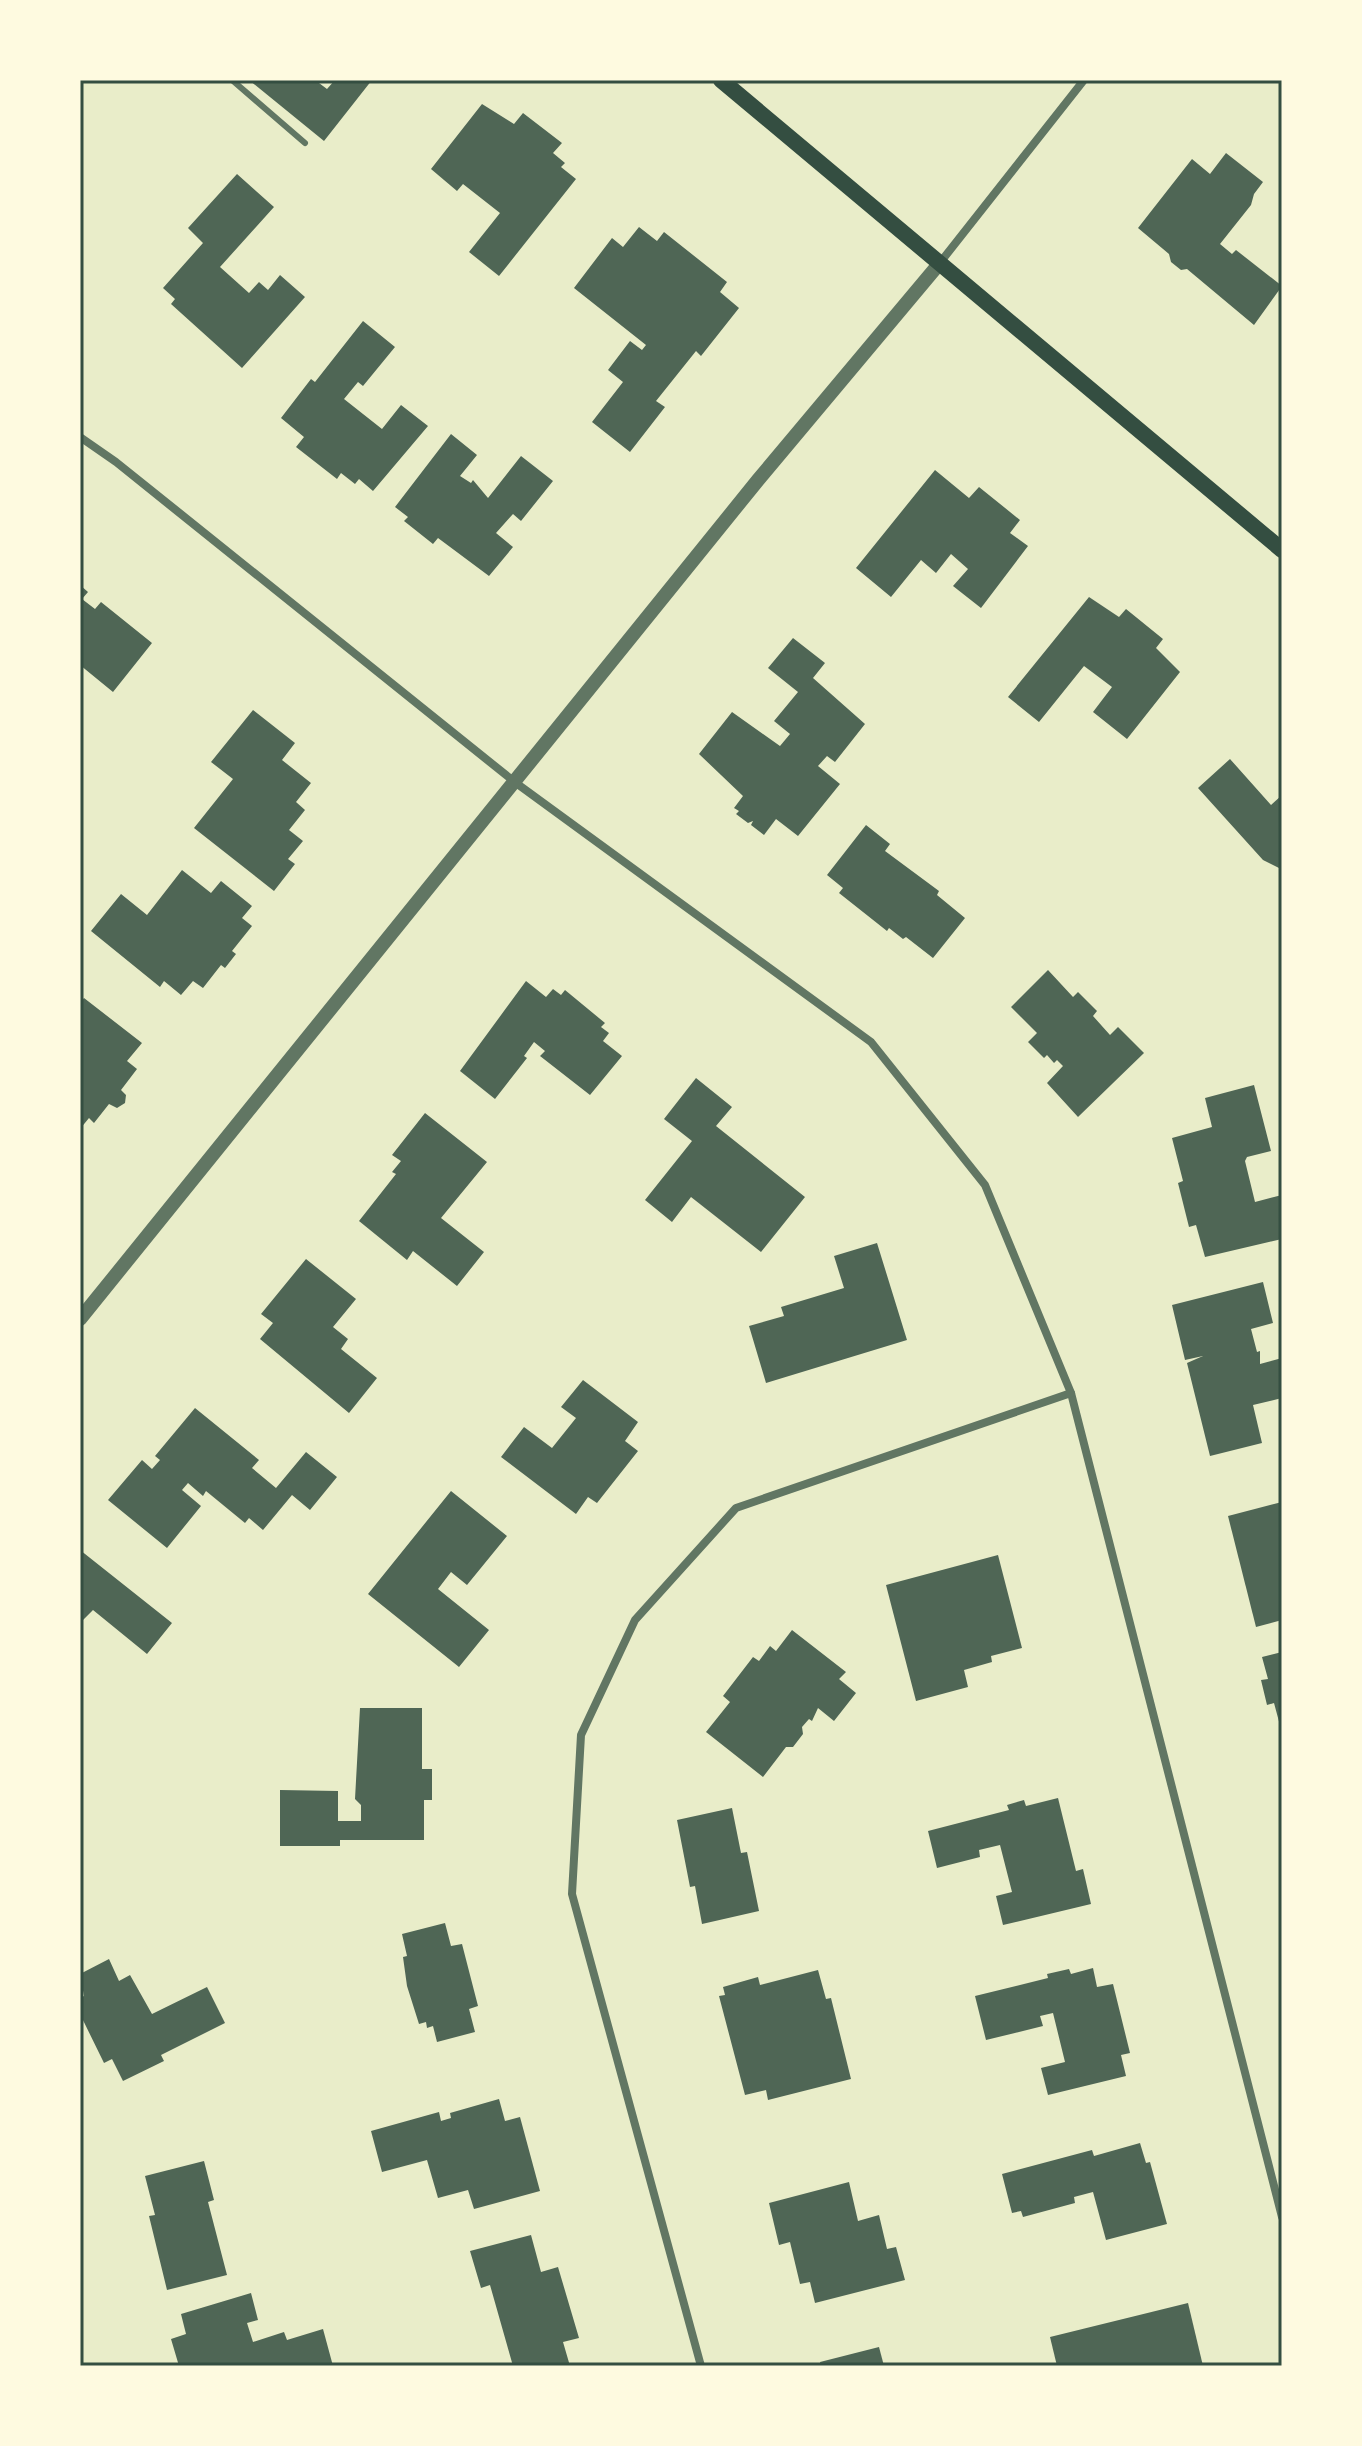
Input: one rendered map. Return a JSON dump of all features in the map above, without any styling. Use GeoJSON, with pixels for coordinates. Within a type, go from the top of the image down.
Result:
{"type":"FeatureCollection","features":[{"type":"Feature","properties":{"kind":"main road"},"geometry":{"type":"LineString","coordinates":[[721,80],[1282,550]]}},
{"type":"Feature","properties":{"kind":"street"},"geometry":{"type":"LineString","coordinates":[[80,1319],[758,480],[939,264],[1084,80]]}},
{"type":"Feature","properties":{"kind":"street"},"geometry":{"type":"LineString","coordinates":[[80,437],[116,462],[516,783],[871,1042],[985,1185],[1071,1393],[1282,2217]]}},
{"type":"Feature","properties":{"kind":"street"},"geometry":{"type":"LineString","coordinates":[[701,2366],[572,1894],[581,1735],[635,1620],[736,1508],[1071,1393]]}},
{"type":"Feature","properties":{"kind":"lane"},"geometry":{"type":"LineString","coordinates":[[232,80],[305,143]]}},
{"type":"Feature","properties":{"kind":"building"},"geometry":{"type":"Polygon","coordinates":[[[249,80],[315,80],[327,89],[335,80],[372,80],[324,141],[249,80]]]}},
{"type":"Feature","properties":{"kind":"building"},"geometry":{"type":"Polygon","coordinates":[[[482,104],[514,124],[523,113],[562,143],[553,153],[565,163],[561,167],[576,179],[499,276],[469,252],[500,213],[463,184],[457,191],[431,169],[482,104]]]}},
{"type":"Feature","properties":{"kind":"building"},"geometry":{"type":"Polygon","coordinates":[[[1226,153],[1263,182],[1254,194],[1251,205],[1220,244],[1232,254],[1236,250],[1282,286],[1254,325],[1187,269],[1181,270],[1171,262],[1169,254],[1138,228],[1192,159],[1210,174],[1226,153]]]}},
{"type":"Feature","properties":{"kind":"building"},"geometry":{"type":"Polygon","coordinates":[[[237,174],[274,207],[220,267],[249,293],[259,282],[268,290],[280,275],[305,297],[242,368],[171,304],[175,299],[163,288],[203,243],[188,228],[237,174]]]}},
{"type":"Feature","properties":{"kind":"building"},"geometry":{"type":"Polygon","coordinates":[[[639,227],[657,241],[664,232],[727,282],[720,292],[739,308],[701,356],[696,351],[656,401],[665,407],[630,452],[592,422],[623,382],[608,370],[630,341],[642,350],[646,345],[574,288],[612,238],[623,247],[639,227]]]}},
{"type":"Feature","properties":{"kind":"building"},"geometry":{"type":"Polygon","coordinates":[[[363,321],[395,347],[363,386],[358,382],[344,399],[382,429],[401,405],[428,426],[373,491],[359,479],[355,484],[341,473],[337,479],[296,447],[304,437],[281,418],[311,379],[315,382],[363,321]]]}},
{"type":"Feature","properties":{"kind":"building"},"geometry":{"type":"Polygon","coordinates":[[[451,434],[477,455],[460,476],[471,483],[473,480],[488,498],[521,456],[553,481],[521,521],[513,514],[496,533],[513,547],[489,576],[438,538],[433,544],[404,521],[408,517],[395,507],[451,434]]]}},
{"type":"Feature","properties":{"kind":"building"},"geometry":{"type":"Polygon","coordinates":[[[935,470],[969,498],[979,487],[1020,520],[1010,533],[1028,546],[981,608],[953,586],[968,569],[951,554],[936,573],[921,560],[891,597],[856,568],[935,470]]]}},
{"type":"Feature","properties":{"kind":"building"},"geometry":{"type":"Polygon","coordinates":[[[80,585],[88,592],[82,599],[95,609],[101,602],[152,643],[113,692],[80,665],[80,585]]]}},
{"type":"Feature","properties":{"kind":"building"},"geometry":{"type":"Polygon","coordinates":[[[1089,597],[1119,617],[1126,609],[1163,639],[1156,648],[1180,672],[1127,739],[1093,712],[1112,687],[1084,666],[1039,722],[1008,697],[1089,597]]]}},
{"type":"Feature","properties":{"kind":"building"},"geometry":{"type":"Polygon","coordinates":[[[793,638],[825,663],[813,678],[865,724],[835,762],[827,756],[818,766],[840,784],[798,836],[776,819],[764,835],[751,825],[753,821],[748,823],[736,814],[739,811],[734,808],[743,796],[699,754],[732,712],[780,746],[790,734],[774,721],[798,692],[768,668],[793,638]]]}},
{"type":"Feature","properties":{"kind":"building"},"geometry":{"type":"Polygon","coordinates":[[[253,710],[295,743],[282,760],[311,783],[296,802],[305,810],[289,830],[303,841],[288,859],[295,864],[274,891],[194,828],[233,779],[211,762],[253,710]]]}},
{"type":"Feature","properties":{"kind":"building"},"geometry":{"type":"Polygon","coordinates":[[[1230,759],[1271,805],[1282,795],[1282,865],[1279,868],[1263,860],[1198,788],[1230,759]]]}},
{"type":"Feature","properties":{"kind":"building"},"geometry":{"type":"Polygon","coordinates":[[[866,825],[890,844],[885,851],[939,891],[937,895],[965,918],[933,958],[906,937],[903,939],[889,928],[887,931],[839,893],[843,888],[827,875],[866,825]]]}},
{"type":"Feature","properties":{"kind":"building"},"geometry":{"type":"Polygon","coordinates":[[[182,870],[211,893],[221,881],[252,906],[242,918],[252,926],[232,951],[236,954],[225,968],[221,965],[203,988],[193,981],[181,995],[164,981],[160,987],[91,931],[121,894],[147,915],[182,870]]]}},
{"type":"Feature","properties":{"kind":"building"},"geometry":{"type":"Polygon","coordinates":[[[1048,970],[1073,997],[1078,992],[1097,1011],[1093,1016],[1110,1035],[1118,1027],[1144,1053],[1078,1117],[1047,1083],[1063,1066],[1057,1060],[1054,1063],[1047,1055],[1044,1058],[1028,1042],[1037,1033],[1011,1007],[1048,970]]]}},
{"type":"Feature","properties":{"kind":"building"},"geometry":{"type":"Polygon","coordinates":[[[526,981],[546,997],[553,989],[561,995],[565,990],[605,1023],[601,1027],[609,1033],[603,1041],[622,1056],[590,1095],[540,1056],[545,1051],[534,1042],[524,1056],[527,1058],[495,1099],[460,1071],[526,981]]]}},
{"type":"Feature","properties":{"kind":"building"},"geometry":{"type":"Polygon","coordinates":[[[84,998],[142,1043],[127,1061],[137,1069],[121,1090],[126,1095],[125,1103],[117,1108],[109,1104],[94,1123],[89,1118],[80,1129],[80,1003],[84,998]]]}},
{"type":"Feature","properties":{"kind":"building"},"geometry":{"type":"Polygon","coordinates":[[[696,1078],[732,1107],[716,1126],[805,1197],[761,1252],[691,1197],[672,1222],[645,1200],[692,1141],[664,1119],[696,1078]]]}},
{"type":"Feature","properties":{"kind":"building"},"geometry":{"type":"Polygon","coordinates":[[[1254,1085],[1271,1151],[1247,1157],[1245,1161],[1255,1202],[1282,1195],[1282,1239],[1205,1257],[1196,1225],[1189,1227],[1178,1183],[1183,1181],[1172,1138],[1212,1127],[1205,1098],[1254,1085]]]}},
{"type":"Feature","properties":{"kind":"building"},"geometry":{"type":"Polygon","coordinates":[[[425,1113],[487,1162],[441,1218],[484,1252],[457,1286],[413,1251],[407,1260],[359,1221],[396,1174],[392,1172],[401,1161],[392,1155],[425,1113]]]}},
{"type":"Feature","properties":{"kind":"building"},"geometry":{"type":"Polygon","coordinates":[[[877,1243],[907,1340],[766,1383],[749,1326],[784,1316],[781,1307],[844,1288],[834,1256],[877,1243]]]}},
{"type":"Feature","properties":{"kind":"building"},"geometry":{"type":"Polygon","coordinates":[[[306,1259],[356,1299],[333,1327],[348,1339],[341,1349],[377,1378],[349,1413],[260,1339],[273,1323],[261,1314],[306,1259]]]}},
{"type":"Feature","properties":{"kind":"building"},"geometry":{"type":"Polygon","coordinates":[[[1263,1282],[1273,1323],[1251,1329],[1257,1352],[1260,1351],[1260,1364],[1282,1358],[1282,1398],[1253,1405],[1262,1443],[1210,1456],[1187,1363],[1203,1356],[1185,1360],[1172,1305],[1263,1282]]]}},
{"type":"Feature","properties":{"kind":"building"},"geometry":{"type":"Polygon","coordinates":[[[583,1380],[638,1422],[625,1441],[638,1451],[597,1503],[588,1497],[576,1514],[501,1457],[524,1427],[552,1448],[576,1418],[561,1407],[583,1380]]]}},
{"type":"Feature","properties":{"kind":"building"},"geometry":{"type":"Polygon","coordinates":[[[195,1408],[259,1460],[252,1468],[276,1488],[306,1452],[337,1477],[310,1510],[292,1495],[263,1530],[249,1518],[245,1523],[206,1491],[203,1496],[188,1483],[182,1490],[201,1506],[167,1548],[108,1500],[142,1460],[152,1469],[160,1460],[155,1456],[195,1408]]]}},
{"type":"Feature","properties":{"kind":"building"},"geometry":{"type":"Polygon","coordinates":[[[451,1491],[507,1536],[467,1585],[451,1572],[438,1589],[489,1630],[459,1667],[368,1594],[451,1491]]]}},
{"type":"Feature","properties":{"kind":"building"},"geometry":{"type":"Polygon","coordinates":[[[1282,1502],[1282,1620],[1256,1627],[1228,1516],[1282,1502]]]}},
{"type":"Feature","properties":{"kind":"building"},"geometry":{"type":"Polygon","coordinates":[[[80,1550],[172,1623],[147,1654],[93,1610],[80,1623],[80,1550]]]}},
{"type":"Feature","properties":{"kind":"building"},"geometry":{"type":"Polygon","coordinates":[[[998,1555],[1022,1648],[991,1656],[992,1662],[964,1670],[968,1687],[916,1701],[886,1585],[998,1555]]]}},
{"type":"Feature","properties":{"kind":"building"},"geometry":{"type":"Polygon","coordinates":[[[792,1630],[846,1672],[839,1679],[856,1693],[834,1721],[818,1708],[812,1721],[809,1719],[802,1727],[803,1734],[793,1747],[786,1747],[763,1777],[706,1732],[730,1702],[723,1696],[753,1657],[759,1661],[770,1646],[776,1651],[792,1630]]]}},
{"type":"Feature","properties":{"kind":"building"},"geometry":{"type":"Polygon","coordinates":[[[1282,1652],[1281,1729],[1274,1703],[1267,1705],[1261,1680],[1268,1679],[1262,1657],[1282,1652]]]}},
{"type":"Feature","properties":{"kind":"building"},"geometry":{"type":"Polygon","coordinates":[[[360,1708],[422,1708],[422,1769],[432,1769],[432,1800],[424,1800],[424,1840],[340,1840],[340,1846],[280,1846],[280,1790],[338,1791],[338,1821],[361,1821],[361,1805],[355,1799],[360,1708]]]}},
{"type":"Feature","properties":{"kind":"building"},"geometry":{"type":"Polygon","coordinates":[[[1058,1798],[1076,1871],[1083,1869],[1091,1904],[1003,1925],[996,1896],[1012,1892],[1000,1845],[979,1850],[980,1857],[937,1868],[928,1831],[1009,1810],[1007,1805],[1024,1800],[1026,1806],[1058,1798]]]}},
{"type":"Feature","properties":{"kind":"building"},"geometry":{"type":"Polygon","coordinates":[[[732,1808],[741,1853],[747,1852],[759,1911],[702,1924],[695,1886],[690,1887],[677,1820],[732,1808]]]}},
{"type":"Feature","properties":{"kind":"building"},"geometry":{"type":"Polygon","coordinates":[[[445,1923],[451,1946],[462,1944],[478,2006],[469,2009],[475,2032],[437,2042],[433,2026],[427,2028],[426,2022],[419,2024],[407,1986],[403,1957],[407,1956],[402,1934],[445,1923]]]}},
{"type":"Feature","properties":{"kind":"building"},"geometry":{"type":"Polygon","coordinates":[[[109,1959],[119,1981],[130,1975],[152,2014],[207,1987],[225,2023],[161,2055],[164,2061],[123,2081],[112,2059],[104,2063],[80,2014],[80,1998],[84,1996],[80,1974],[109,1959]]]}},
{"type":"Feature","properties":{"kind":"building"},"geometry":{"type":"Polygon","coordinates":[[[1093,1968],[1097,1987],[1113,1984],[1130,2053],[1121,2055],[1126,2076],[1048,2095],[1041,2068],[1065,2062],[1053,2013],[1040,2016],[1043,2026],[986,2040],[975,1996],[1048,1978],[1047,1974],[1069,1969],[1071,1974],[1093,1968]]]}},
{"type":"Feature","properties":{"kind":"building"},"geometry":{"type":"Polygon","coordinates":[[[818,1970],[826,1999],[831,1998],[851,2079],[768,2100],[766,2090],[745,2095],[719,1996],[725,1995],[723,1987],[758,1977],[760,1985],[818,1970]]]}},
{"type":"Feature","properties":{"kind":"building"},"geometry":{"type":"Polygon","coordinates":[[[499,2099],[505,2121],[520,2117],[540,2191],[474,2209],[468,2190],[438,2198],[427,2160],[382,2172],[371,2131],[439,2112],[441,2121],[451,2118],[450,2113],[499,2099]]]}},
{"type":"Feature","properties":{"kind":"building"},"geometry":{"type":"Polygon","coordinates":[[[1140,2143],[1146,2163],[1150,2162],[1167,2224],[1106,2240],[1093,2192],[1074,2197],[1075,2203],[1023,2217],[1021,2211],[1012,2213],[1002,2174],[1092,2150],[1094,2156],[1140,2143]]]}},
{"type":"Feature","properties":{"kind":"building"},"geometry":{"type":"Polygon","coordinates":[[[204,2161],[214,2200],[208,2202],[227,2275],[167,2290],[149,2216],[155,2215],[145,2176],[204,2161]]]}},
{"type":"Feature","properties":{"kind":"building"},"geometry":{"type":"Polygon","coordinates":[[[849,2182],[858,2221],[879,2215],[887,2249],[896,2247],[905,2280],[815,2303],[810,2282],[800,2284],[790,2242],[779,2245],[769,2203],[849,2182]]]}},
{"type":"Feature","properties":{"kind":"building"},"geometry":{"type":"Polygon","coordinates":[[[531,2235],[541,2272],[558,2267],[579,2338],[563,2342],[570,2366],[513,2366],[490,2285],[481,2288],[470,2251],[531,2235]]]}},
{"type":"Feature","properties":{"kind":"building"},"geometry":{"type":"Polygon","coordinates":[[[251,2293],[258,2320],[247,2323],[253,2342],[284,2332],[287,2340],[323,2329],[333,2366],[179,2366],[171,2339],[186,2334],[181,2314],[251,2293]]]}},
{"type":"Feature","properties":{"kind":"building"},"geometry":{"type":"Polygon","coordinates":[[[1188,2303],[1203,2366],[1057,2366],[1050,2337],[1188,2303]]]}},
{"type":"Feature","properties":{"kind":"building"},"geometry":{"type":"Polygon","coordinates":[[[879,2347],[884,2366],[821,2366],[820,2362],[879,2347]]]}}]}
